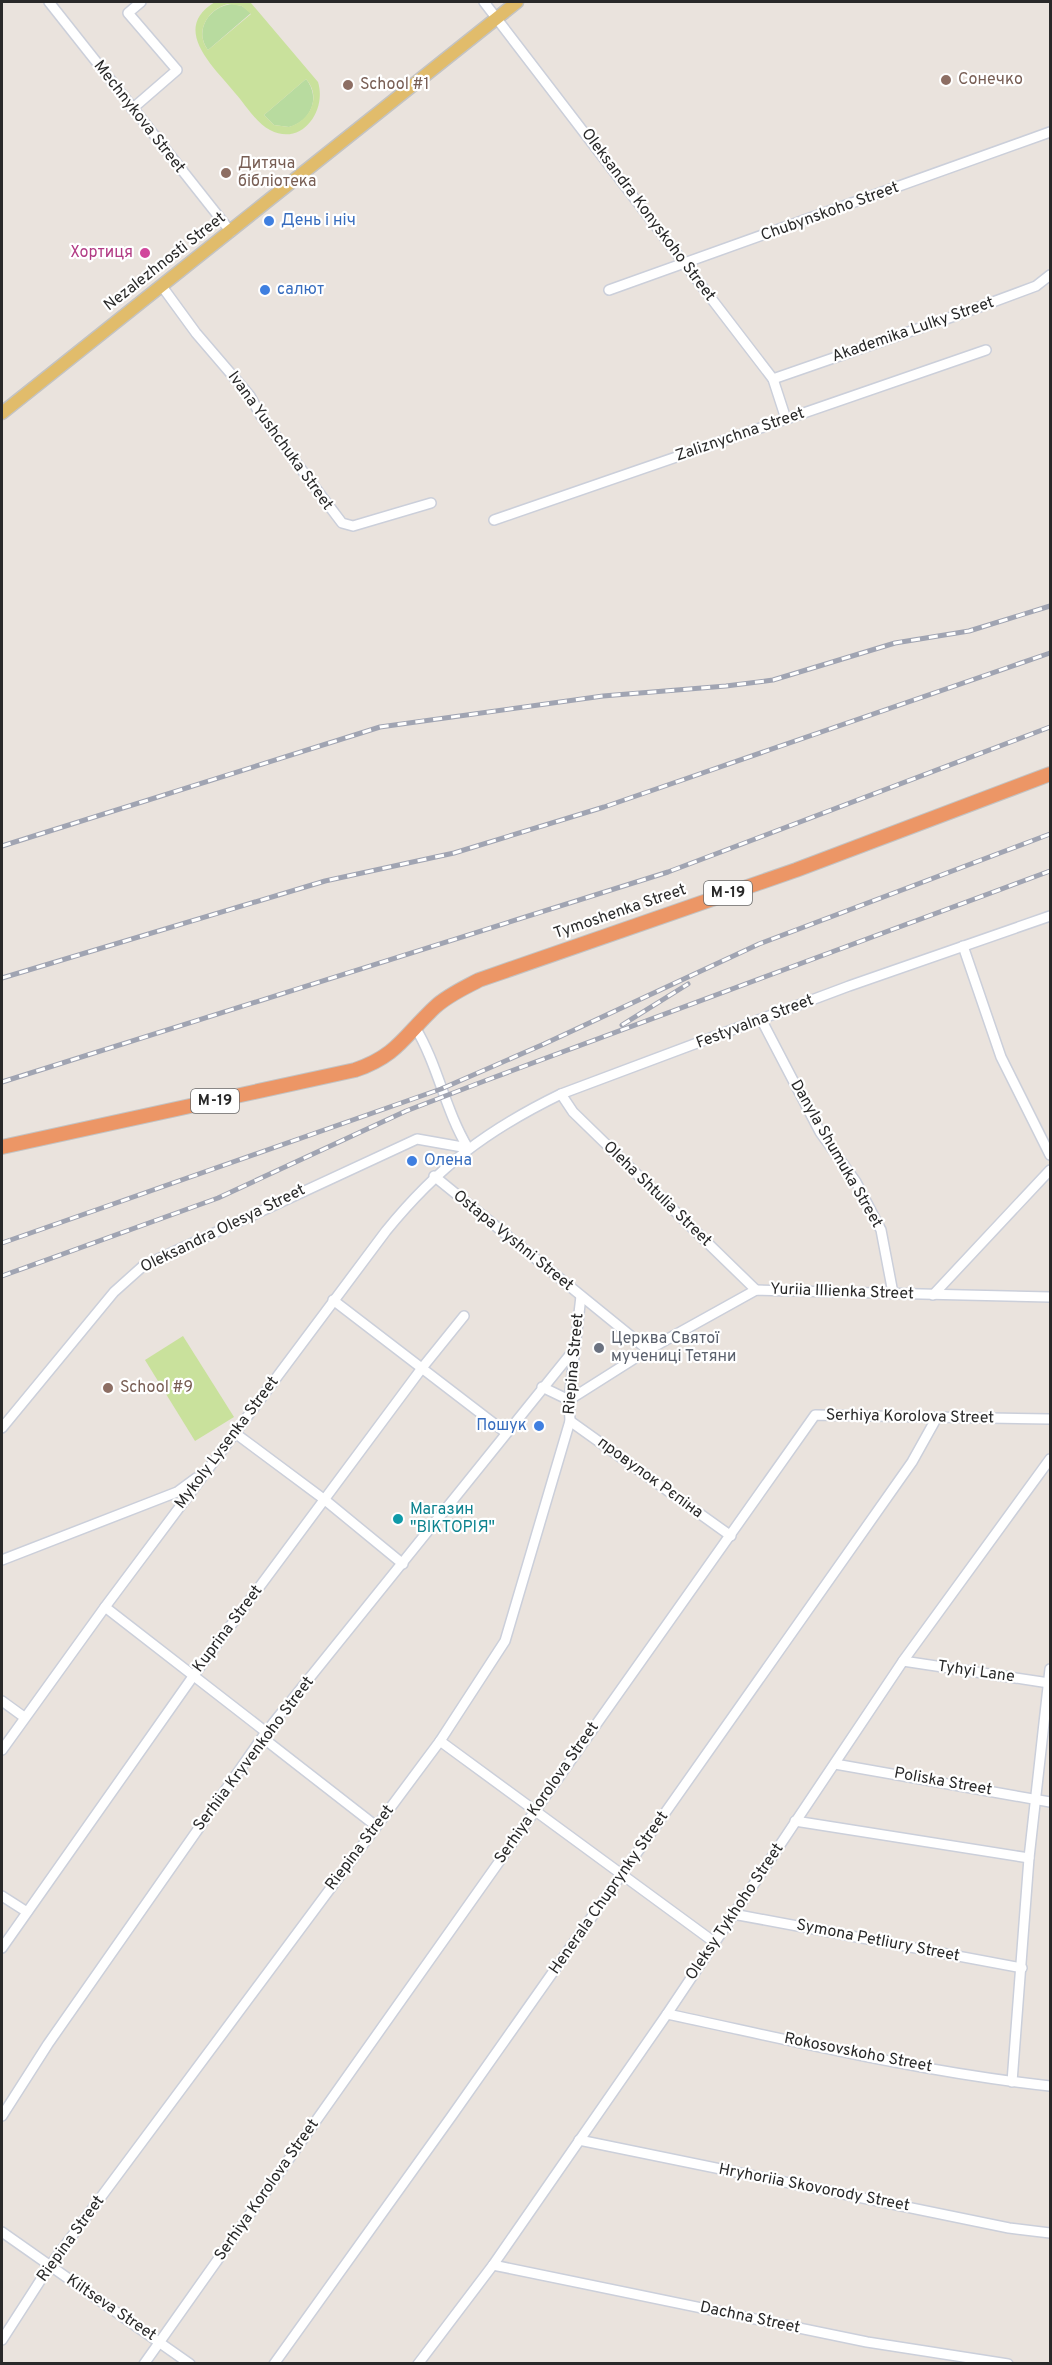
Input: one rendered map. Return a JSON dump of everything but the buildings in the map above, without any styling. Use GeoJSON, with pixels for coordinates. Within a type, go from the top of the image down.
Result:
{"type":"FeatureCollection","features":[{"type":"Feature","properties":{"kind":"highway","name":"Tymoshenka Street"},"geometry":{"type":"LineString","coordinates":[[415,1028],[437,1005],[453,994],[504,969],[796,870],[1050,774]]}},
{"type":"Feature","properties":{"kind":"highway","name":"М-19"},"geometry":{"type":"LineString","coordinates":[[2,1147],[355,1070],[377,1063],[390,1054],[415,1028]]}},
{"type":"Feature","properties":{"kind":"main road","name":"Nezalezhnosti Street"},"geometry":{"type":"LineString","coordinates":[[2,413],[517,2]]}},
{"type":"Feature","properties":{"kind":"street","name":"Mechnykova Street"},"geometry":{"type":"LineString","coordinates":[[49,2],[231,232]]}},
{"type":"Feature","properties":{"kind":"street"},"geometry":{"type":"LineString","coordinates":[[132,109],[177,70],[128,13],[141,2]]}},
{"type":"Feature","properties":{"kind":"street","name":"Oleksandra Konyskoho Street"},"geometry":{"type":"LineString","coordinates":[[484,2],[498,17],[773,379],[786,419]]}},
{"type":"Feature","properties":{"kind":"street","name":"Chubynskoho Street"},"geometry":{"type":"LineString","coordinates":[[609,290],[1050,132]]}},
{"type":"Feature","properties":{"kind":"street","name":"Akademika Lulky Street"},"geometry":{"type":"LineString","coordinates":[[773,379],[1036,286],[1050,275]]}},
{"type":"Feature","properties":{"kind":"street","name":"Ivana Yushchuka Street"},"geometry":{"type":"LineString","coordinates":[[161,285],[196,333],[250,396],[261,416],[342,524],[353,526],[431,503]]}},
{"type":"Feature","properties":{"kind":"street","name":"Zaliznychna Street"},"geometry":{"type":"LineString","coordinates":[[494,520],[986,351]]}},
{"type":"Feature","properties":{"kind":"street","name":"Festyvalna Street"},"geometry":{"type":"LineString","coordinates":[[468,1148],[532,1108],[561,1094],[1050,916]]}},
{"type":"Feature","properties":{"kind":"street"},"geometry":{"type":"LineString","coordinates":[[963,946],[1000,1057],[1050,1155]]}},
{"type":"Feature","properties":{"kind":"street","name":"Danyla Shumuka Street"},"geometry":{"type":"LineString","coordinates":[[762,1021],[820,1132],[856,1182],[881,1230],[888,1256],[892,1293]]}},
{"type":"Feature","properties":{"kind":"street"},"geometry":{"type":"LineString","coordinates":[[415,1028],[429,1054],[452,1119],[468,1148]]}},
{"type":"Feature","properties":{"kind":"street","name":"Oleha Shtulia Street"},"geometry":{"type":"LineString","coordinates":[[561,1094],[573,1112],[756,1290]]}},
{"type":"Feature","properties":{"kind":"street","name":"Oleksandra Olesya Street"},"geometry":{"type":"LineString","coordinates":[[2,1428],[114,1292],[143,1266],[373,1157],[417,1139],[468,1148]]}},
{"type":"Feature","properties":{"kind":"street","name":"Mykoly Lysenka Street"},"geometry":{"type":"LineString","coordinates":[[2,1750],[24,1717],[333,1300],[393,1223],[434,1176],[468,1148]]}},
{"type":"Feature","properties":{"kind":"street"},"geometry":{"type":"LineString","coordinates":[[933,1295],[1050,1170]]}},
{"type":"Feature","properties":{"kind":"street","name":"Ostapa Vyshni Street"},"geometry":{"type":"LineString","coordinates":[[434,1176],[648,1350]]}},
{"type":"Feature","properties":{"kind":"street","name":"Yuriia Illienka Street"},"geometry":{"type":"LineString","coordinates":[[569,1400],[648,1350],[756,1290],[1050,1297]]}},
{"type":"Feature","properties":{"kind":"street","name":"Riepina Street"},"geometry":{"type":"LineString","coordinates":[[2,2340],[49,2267],[440,1741],[505,1641],[570,1421],[569,1400],[573,1351],[581,1296]]}},
{"type":"Feature","properties":{"kind":"street"},"geometry":{"type":"LineString","coordinates":[[333,1300],[505,1432]]}},
{"type":"Feature","properties":{"kind":"street","name":"Kuprina Street"},"geometry":{"type":"LineString","coordinates":[[2,1948],[194,1675],[422,1368],[464,1316]]}},
{"type":"Feature","properties":{"kind":"street","name":"Serhiia Kryvenkoho Street"},"geometry":{"type":"LineString","coordinates":[[2,2116],[138,1913],[265,1735],[403,1564],[505,1432],[573,1351]]}},
{"type":"Feature","properties":{"kind":"street"},"geometry":{"type":"LineString","coordinates":[[542,1388],[569,1400]]}},
{"type":"Feature","properties":{"kind":"street","name":"Serhiya Korolova Street"},"geometry":{"type":"LineString","coordinates":[[144,2364],[815,1415],[936,1419],[1050,1419]]}},
{"type":"Feature","properties":{"kind":"street","name":"Henerala Chuprynky Street"},"geometry":{"type":"LineString","coordinates":[[274,2364],[912,1462],[936,1419]]}},
{"type":"Feature","properties":{"kind":"street","name":"провулок Рєпіна"},"geometry":{"type":"LineString","coordinates":[[570,1421],[730,1536]]}},
{"type":"Feature","properties":{"kind":"street"},"geometry":{"type":"LineString","coordinates":[[235,1433],[325,1500],[403,1564]]}},
{"type":"Feature","properties":{"kind":"street","name":"Oleksy Tykhoho Street"},"geometry":{"type":"LineString","coordinates":[[418,2364],[493,2265],[667,2014],[903,1661],[1050,1459]]}},
{"type":"Feature","properties":{"kind":"street"},"geometry":{"type":"LineString","coordinates":[[2,1560],[177,1492],[209,1467]]}},
{"type":"Feature","properties":{"kind":"street"},"geometry":{"type":"LineString","coordinates":[[105,1607],[194,1675],[376,1826]]}},
{"type":"Feature","properties":{"kind":"street","name":"Tyhyi Lane"},"geometry":{"type":"LineString","coordinates":[[903,1661],[1049,1683]]}},
{"type":"Feature","properties":{"kind":"street"},"geometry":{"type":"LineString","coordinates":[[1012,2082],[1029,1858],[1050,1669]]}},
{"type":"Feature","properties":{"kind":"street"},"geometry":{"type":"LineString","coordinates":[[2,1701],[24,1717]]}},
{"type":"Feature","properties":{"kind":"street"},"geometry":{"type":"LineString","coordinates":[[440,1741],[714,1942]]}},
{"type":"Feature","properties":{"kind":"street","name":"Poliska Street"},"geometry":{"type":"LineString","coordinates":[[835,1764],[1050,1802]]}},
{"type":"Feature","properties":{"kind":"street"},"geometry":{"type":"LineString","coordinates":[[795,1821],[1029,1858]]}},
{"type":"Feature","properties":{"kind":"street"},"geometry":{"type":"LineString","coordinates":[[2,1896],[27,1912]]}},
{"type":"Feature","properties":{"kind":"street","name":"Symona Petliury Street"},"geometry":{"type":"LineString","coordinates":[[733,1914],[1022,1968]]}},
{"type":"Feature","properties":{"kind":"street","name":"Rokosovskoho Street"},"geometry":{"type":"LineString","coordinates":[[667,2014],[841,2051],[1012,2082],[1050,2086]]}},
{"type":"Feature","properties":{"kind":"street","name":"Hryhoriia Skovorody Street"},"geometry":{"type":"LineString","coordinates":[[579,2140],[1010,2228],[1050,2233]]}},
{"type":"Feature","properties":{"kind":"street","name":"Kiltseva Street"},"geometry":{"type":"LineString","coordinates":[[2,2232],[190,2364]]}},
{"type":"Feature","properties":{"kind":"street","name":"Dachna Street"},"geometry":{"type":"LineString","coordinates":[[493,2265],[867,2342],[1008,2364]]}},
{"type":"Feature","properties":{"kind":"green space"},"geometry":{"type":"Polygon","coordinates":[[[215,2],[251,3],[318,82],[319,104],[315,114],[302,130],[292,134],[282,134],[270,130],[255,118],[200,48],[196,36],[196,24],[202,13],[215,2]],[[228,4],[214,11],[205,22],[202,36],[208,50],[251,14],[242,6],[228,4]],[[306,79],[264,115],[274,125],[289,127],[308,114],[313,101],[313,93],[306,79]]]}},
{"type":"Feature","properties":{"kind":"green space"},"geometry":{"type":"Polygon","coordinates":[[[232,4],[242,6],[251,13],[208,50],[202,35],[206,20],[217,9],[232,4]]]}},
{"type":"Feature","properties":{"kind":"green space"},"geometry":{"type":"Polygon","coordinates":[[[306,79],[313,94],[308,114],[303,120],[289,127],[274,125],[264,115],[306,79]]]}},
{"type":"Feature","properties":{"kind":"green space"},"geometry":{"type":"Polygon","coordinates":[[[183,1336],[234,1417],[195,1441],[145,1360],[183,1336]]]}},
{"type":"Feature","properties":{"kind":"railway"},"geometry":{"type":"LineString","coordinates":[[2,846],[380,727],[603,696],[773,680],[895,643],[969,631],[1050,606]]}},
{"type":"Feature","properties":{"kind":"railway"},"geometry":{"type":"LineString","coordinates":[[2,978],[325,881],[454,853],[604,807],[1050,653]]}},
{"type":"Feature","properties":{"kind":"railway"},"geometry":{"type":"LineString","coordinates":[[2,1082],[668,872],[1050,727]]}},
{"type":"Feature","properties":{"kind":"railway"},"geometry":{"type":"LineString","coordinates":[[2,1243],[441,1089],[759,944],[1050,834]]}},
{"type":"Feature","properties":{"kind":"railway"},"geometry":{"type":"LineString","coordinates":[[2,1276],[218,1198],[406,1111],[1050,871]]}},
{"type":"Feature","properties":{"kind":"railway"},"geometry":{"type":"LineString","coordinates":[[622,1025],[688,984]]}},
{"type":"Feature","properties":{"kind":"place","name":"Сонечко"},"geometry":{"type":"Point","coordinates":[946,80]}},
{"type":"Feature","properties":{"kind":"place","name":"School #1"},"geometry":{"type":"Point","coordinates":[348,85]}},
{"type":"Feature","properties":{"kind":"place","name":"Дитяча бібліотека"},"geometry":{"type":"Point","coordinates":[226,173]}},
{"type":"Feature","properties":{"kind":"place","name":"День і ніч"},"geometry":{"type":"Point","coordinates":[269,221]}},
{"type":"Feature","properties":{"kind":"place","name":"Хортиця"},"geometry":{"type":"Point","coordinates":[145,253]}},
{"type":"Feature","properties":{"kind":"place","name":"салют"},"geometry":{"type":"Point","coordinates":[265,290]}},
{"type":"Feature","properties":{"kind":"place","name":"Олена"},"geometry":{"type":"Point","coordinates":[412,1161]}},
{"type":"Feature","properties":{"kind":"place","name":"Церква Святої мучениці Тетяни"},"geometry":{"type":"Point","coordinates":[599,1348]}},
{"type":"Feature","properties":{"kind":"place","name":"School #9"},"geometry":{"type":"Point","coordinates":[108,1388]}},
{"type":"Feature","properties":{"kind":"place","name":"Пошук"},"geometry":{"type":"Point","coordinates":[539,1426]}},
{"type":"Feature","properties":{"kind":"place","name":"Магазин \"ВІКТОРІЯ\""},"geometry":{"type":"Point","coordinates":[398,1519]}}]}
